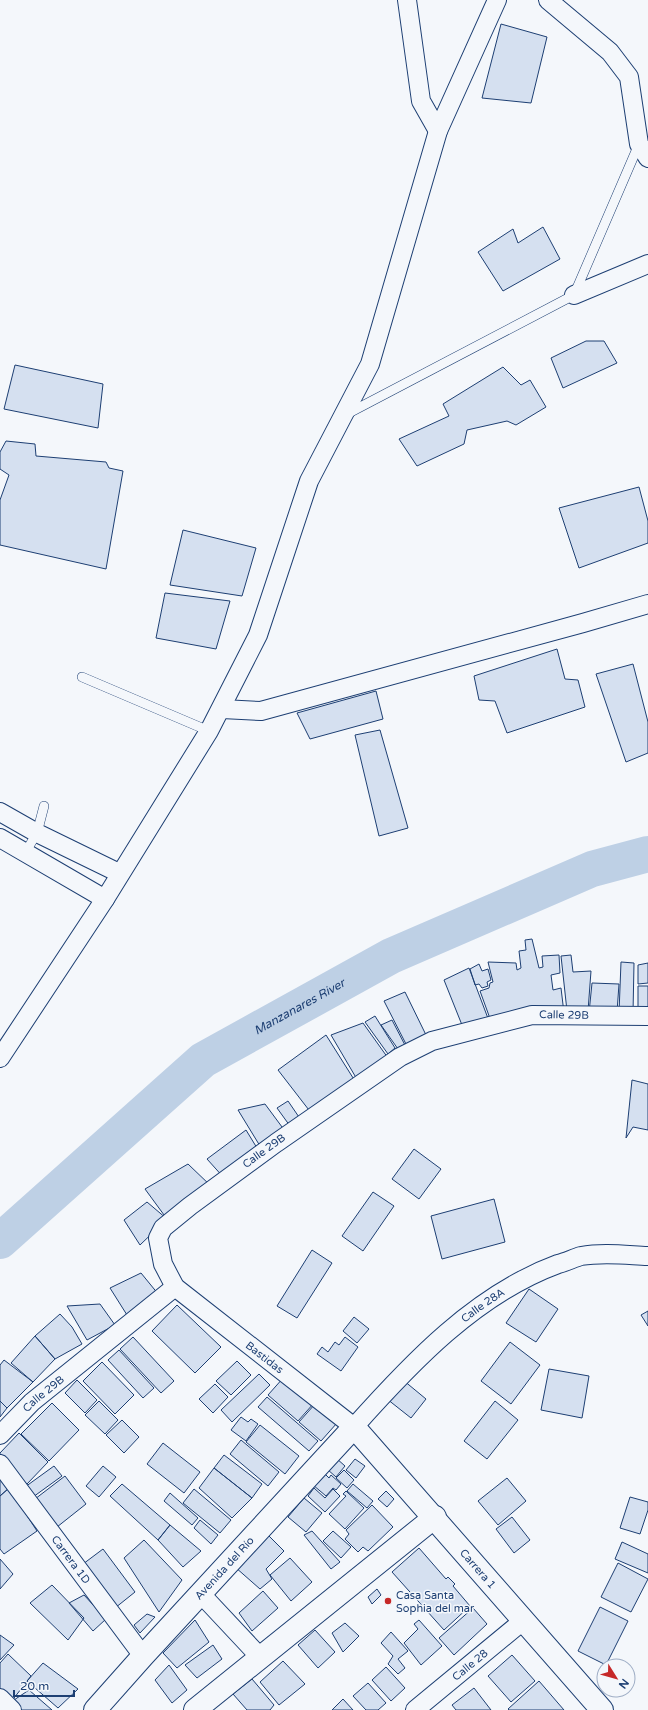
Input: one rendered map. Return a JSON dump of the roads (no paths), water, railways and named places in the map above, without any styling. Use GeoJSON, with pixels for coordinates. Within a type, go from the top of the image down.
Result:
{"type":"FeatureCollection","features":[{"type":"Feature","properties":{"kind":"street"},"geometry":{"type":"LineString","coordinates":[[407,0],[421,101],[438,131]]}},
{"type":"Feature","properties":{"kind":"street"},"geometry":{"type":"LineString","coordinates":[[0,1058],[105,899],[119,874],[209,731],[222,709],[258,635],[309,481],[370,364],[438,131],[497,0]]}},
{"type":"Feature","properties":{"kind":"street"},"geometry":{"type":"LineString","coordinates":[[548,0],[610,52],[629,77],[644,151]]}},
{"type":"Feature","properties":{"kind":"street"},"geometry":{"type":"LineString","coordinates":[[574,295],[648,264]]}},
{"type":"Feature","properties":{"kind":"street"},"geometry":{"type":"LineString","coordinates":[[222,709],[261,711],[648,604]]}},
{"type":"Feature","properties":{"kind":"street"},"geometry":{"type":"LineString","coordinates":[[0,812],[37,833],[119,874]]}},
{"type":"Feature","properties":{"kind":"street"},"geometry":{"type":"LineString","coordinates":[[0,838],[105,899]]}},
{"type":"Feature","properties":{"kind":"street","name":"Calle 29B"},"geometry":{"type":"LineString","coordinates":[[0,1435],[32,1402],[175,1287],[163,1264],[159,1250],[158,1238],[163,1228],[190,1206],[276,1143],[400,1057],[432,1041],[532,1015],[648,1016]]}},
{"type":"Feature","properties":{"kind":"street","name":"Calle 28A"},"geometry":{"type":"LineString","coordinates":[[354,1427],[388,1389],[427,1350],[465,1318],[507,1289],[542,1270],[581,1256],[608,1254],[648,1256]]}},
{"type":"Feature","properties":{"kind":"street","name":"Bastidas"},"geometry":{"type":"LineString","coordinates":[[175,1287],[354,1427]]}},
{"type":"Feature","properties":{"kind":"street","name":"Carrera 1"},"geometry":{"type":"LineString","coordinates":[[354,1427],[435,1517],[602,1710]]}},
{"type":"Feature","properties":{"kind":"street","name":"Avenida del Río"},"geometry":{"type":"LineString","coordinates":[[95,1710],[354,1427]]}},
{"type":"Feature","properties":{"kind":"street","name":"Carrera 1D"},"geometry":{"type":"LineString","coordinates":[[0,1464],[143,1656]]}},
{"type":"Feature","properties":{"kind":"street"},"geometry":{"type":"LineString","coordinates":[[195,1710],[435,1517]]}},
{"type":"Feature","properties":{"kind":"street"},"geometry":{"type":"LineString","coordinates":[[202,1594],[260,1657]]}},
{"type":"Feature","properties":{"kind":"street","name":"Calle 28"},"geometry":{"type":"LineString","coordinates":[[415,1710],[524,1620]]}},
{"type":"Feature","properties":{"kind":"street"},"geometry":{"type":"LineString","coordinates":[[0,1698],[12,1710]]}},
{"type":"Feature","properties":{"kind":"lane"},"geometry":{"type":"LineString","coordinates":[[342,417],[574,295],[644,151]]}},
{"type":"Feature","properties":{"kind":"lane"},"geometry":{"type":"LineString","coordinates":[[82,677],[209,731]]}},
{"type":"Feature","properties":{"kind":"lane"},"geometry":{"type":"LineString","coordinates":[[25,853],[37,833],[44,806]]}},
{"type":"Feature","properties":{"kind":"waterway","name":"Manzanares River"},"geometry":{"type":"LineString","coordinates":[[0,1241],[203,1060],[391,956],[592,869],[648,854]]}},
{"type":"Feature","properties":{"kind":"place","name":"Casa Santa Sophia del mar"},"geometry":{"type":"Point","coordinates":[388,1601]}}]}
